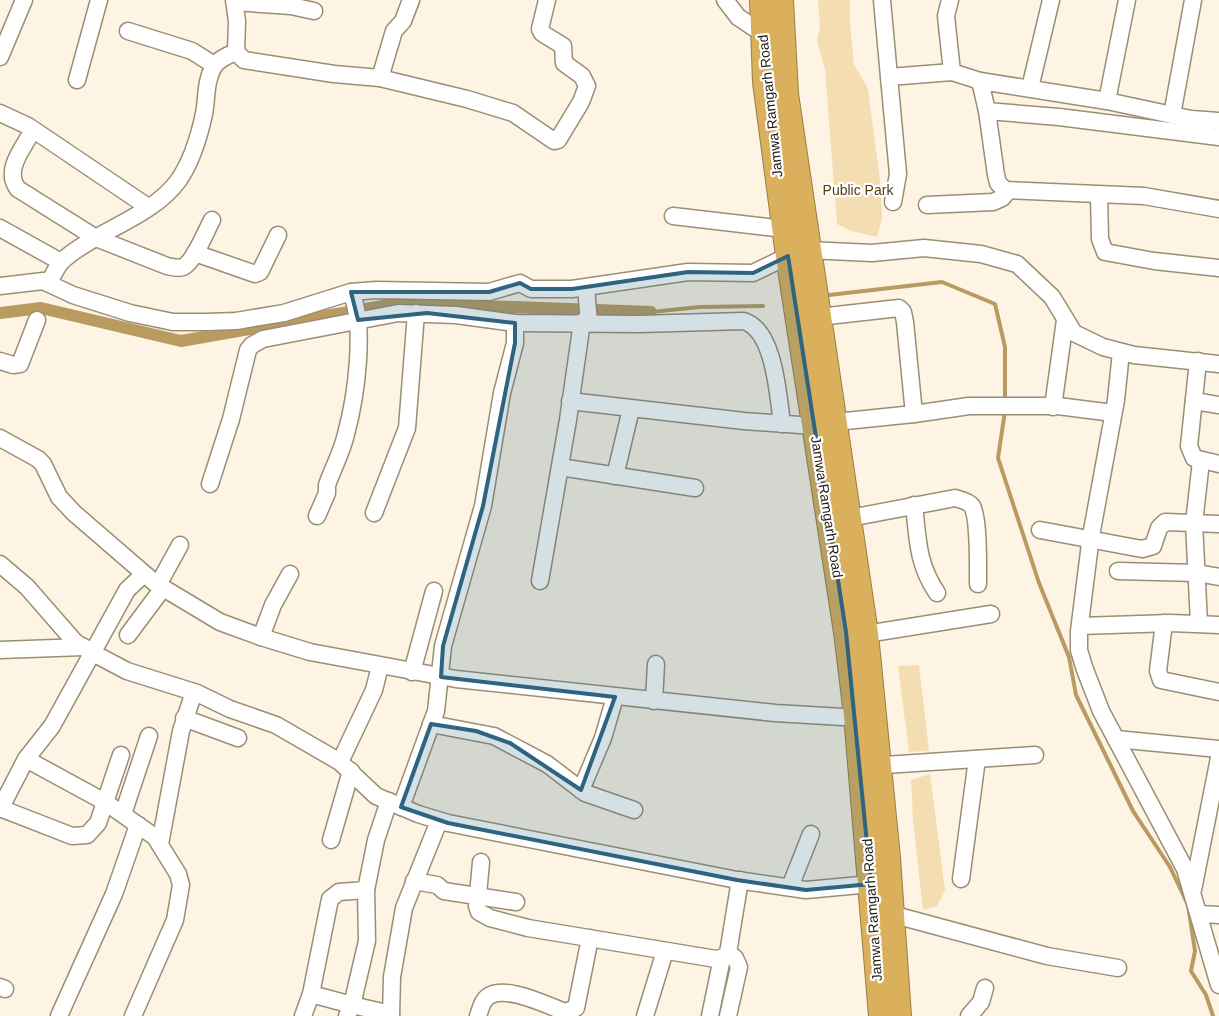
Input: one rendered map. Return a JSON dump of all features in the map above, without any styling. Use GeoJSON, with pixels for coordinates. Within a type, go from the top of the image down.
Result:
{"type":"FeatureCollection","features":[{"type":"Feature","properties":{"kind":"highway","name":"Jamwa Ramgarh Road"},"geometry":{"type":"LineString","coordinates":[[762,0],[765,82],[784,230],[798,253]]}},
{"type":"Feature","properties":{"kind":"highway","name":"Jamwa Ramgarh Road"},"geometry":{"type":"LineString","coordinates":[[781,0],[798,253],[811,313],[825,424],[856,715],[870,766],[891,914],[898,1016]]}},
{"type":"Feature","properties":{"kind":"highway","name":"Jamwa Ramgarh Road"},"geometry":{"type":"LineString","coordinates":[[825,424],[850,518],[866,634],[871,884],[881,1016]]}},
{"type":"Feature","properties":{"kind":"street"},"geometry":{"type":"LineString","coordinates":[[0,57],[24,0]]}},
{"type":"Feature","properties":{"kind":"street"},"geometry":{"type":"LineString","coordinates":[[77,80],[99,0]]}},
{"type":"Feature","properties":{"kind":"street"},"geometry":{"type":"LineString","coordinates":[[380,78],[394,31],[402,21],[411,0]]}},
{"type":"Feature","properties":{"kind":"street"},"geometry":{"type":"LineString","coordinates":[[314,11],[291,6],[234,1],[236,52],[244,60],[334,74],[380,78],[467,99],[513,113],[551,141],[558,140],[581,102],[587,86],[582,76],[564,63],[564,49],[561,44],[542,33],[540,29],[547,0]]}},
{"type":"Feature","properties":{"kind":"street"},"geometry":{"type":"LineString","coordinates":[[725,0],[738,17],[762,33]]}},
{"type":"Feature","properties":{"kind":"street"},"geometry":{"type":"LineString","coordinates":[[882,0],[898,174],[893,202]]}},
{"type":"Feature","properties":{"kind":"street"},"geometry":{"type":"LineString","coordinates":[[950,0],[946,16],[952,72]]}},
{"type":"Feature","properties":{"kind":"street"},"geometry":{"type":"LineString","coordinates":[[1030,88],[1050,0]]}},
{"type":"Feature","properties":{"kind":"street"},"geometry":{"type":"LineString","coordinates":[[1107,101],[1127,0]]}},
{"type":"Feature","properties":{"kind":"street"},"geometry":{"type":"LineString","coordinates":[[1172,115],[1193,0]]}},
{"type":"Feature","properties":{"kind":"street"},"geometry":{"type":"LineString","coordinates":[[128,31],[192,51],[214,66]]}},
{"type":"Feature","properties":{"kind":"street"},"geometry":{"type":"LineString","coordinates":[[48,283],[61,262],[96,238],[148,207],[177,183],[186,169],[204,114],[209,78],[214,66],[224,57],[236,52]]}},
{"type":"Feature","properties":{"kind":"street"},"geometry":{"type":"LineString","coordinates":[[889,77],[952,72],[980,81],[1107,101],[1172,115],[1219,121]]}},
{"type":"Feature","properties":{"kind":"street"},"geometry":{"type":"LineString","coordinates":[[980,81],[987,111],[998,183],[1005,190],[1144,196],[1219,209]]}},
{"type":"Feature","properties":{"kind":"street"},"geometry":{"type":"LineString","coordinates":[[987,111],[1059,117],[1219,137]]}},
{"type":"Feature","properties":{"kind":"street"},"geometry":{"type":"LineString","coordinates":[[0,112],[33,130],[148,207]]}},
{"type":"Feature","properties":{"kind":"street"},"geometry":{"type":"LineString","coordinates":[[33,130],[12,168],[13,182],[18,189],[96,238],[167,266],[185,267],[195,253],[212,220]]}},
{"type":"Feature","properties":{"kind":"street"},"geometry":{"type":"LineString","coordinates":[[927,205],[993,202],[1002,198],[1008,191]]}},
{"type":"Feature","properties":{"kind":"street"},"geometry":{"type":"LineString","coordinates":[[1099,195],[1100,239],[1105,252],[1154,261],[1219,268]]}},
{"type":"Feature","properties":{"kind":"street"},"geometry":{"type":"LineString","coordinates":[[673,216],[784,230]]}},
{"type":"Feature","properties":{"kind":"street"},"geometry":{"type":"LineString","coordinates":[[0,228],[61,262]]}},
{"type":"Feature","properties":{"kind":"street"},"geometry":{"type":"LineString","coordinates":[[195,253],[255,274],[260,272],[278,235]]}},
{"type":"Feature","properties":{"kind":"street"},"geometry":{"type":"LineString","coordinates":[[0,286],[43,281],[73,295],[130,313],[174,322],[236,321],[284,313],[376,290],[489,292],[520,283],[531,289],[586,293],[688,272],[753,273],[798,253],[872,253],[924,248],[981,254],[1017,264],[1052,297],[1074,334],[1134,355],[1219,364]]}},
{"type":"Feature","properties":{"kind":"street"},"geometry":{"type":"LineString","coordinates":[[540,581],[570,401],[586,321],[586,293]]}},
{"type":"Feature","properties":{"kind":"street"},"geometry":{"type":"LineString","coordinates":[[317,516],[327,493],[327,485],[346,433],[358,358],[358,317],[352,295]]}},
{"type":"Feature","properties":{"kind":"street"},"geometry":{"type":"LineString","coordinates":[[811,313],[900,308],[905,322],[914,414]]}},
{"type":"Feature","properties":{"kind":"street"},"geometry":{"type":"LineString","coordinates":[[210,484],[231,419],[248,350],[252,345],[263,339],[358,317],[416,313],[456,314],[515,323],[586,321],[639,324],[729,321],[752,323],[764,337],[771,358],[782,424]]}},
{"type":"Feature","properties":{"kind":"street"},"geometry":{"type":"LineString","coordinates":[[374,513],[407,428],[416,313]]}},
{"type":"Feature","properties":{"kind":"street"},"geometry":{"type":"LineString","coordinates":[[0,361],[13,365],[20,364],[37,320]]}},
{"type":"Feature","properties":{"kind":"street"},"geometry":{"type":"LineString","coordinates":[[1053,407],[1065,320]]}},
{"type":"Feature","properties":{"kind":"street"},"geometry":{"type":"LineString","coordinates":[[350,1010],[367,942],[366,890],[376,840],[395,804],[436,711],[443,646],[483,506],[502,393],[515,343],[515,323]]}},
{"type":"Feature","properties":{"kind":"street"},"geometry":{"type":"LineString","coordinates":[[1121,352],[1113,413],[1091,540],[1078,641],[1084,667],[1116,739],[1185,869],[1199,914],[1205,944],[1219,985]]}},
{"type":"Feature","properties":{"kind":"street"},"geometry":{"type":"LineString","coordinates":[[1198,362],[1189,446],[1191,454],[1201,462],[1219,464]]}},
{"type":"Feature","properties":{"kind":"street"},"geometry":{"type":"LineString","coordinates":[[570,401],[782,424],[825,424],[914,414],[954,406],[1053,407],[1113,413]]}},
{"type":"Feature","properties":{"kind":"street"},"geometry":{"type":"LineString","coordinates":[[1194,401],[1219,405]]}},
{"type":"Feature","properties":{"kind":"street"},"geometry":{"type":"LineString","coordinates":[[615,476],[630,409]]}},
{"type":"Feature","properties":{"kind":"street"},"geometry":{"type":"LineString","coordinates":[[0,438],[38,459],[43,464],[60,497],[74,514],[161,587],[220,622],[261,637],[310,652],[441,677],[775,713],[843,717],[856,715]]}},
{"type":"Feature","properties":{"kind":"street"},"geometry":{"type":"LineString","coordinates":[[1199,623],[1194,523],[1201,462]]}},
{"type":"Feature","properties":{"kind":"street"},"geometry":{"type":"LineString","coordinates":[[560,467],[695,488]]}},
{"type":"Feature","properties":{"kind":"street"},"geometry":{"type":"LineString","coordinates":[[850,518],[955,498],[965,501],[972,506],[976,517],[978,584]]}},
{"type":"Feature","properties":{"kind":"street"},"geometry":{"type":"LineString","coordinates":[[914,505],[920,561],[926,576],[937,593]]}},
{"type":"Feature","properties":{"kind":"street"},"geometry":{"type":"LineString","coordinates":[[1040,530],[1142,549],[1153,546],[1162,523],[1170,521],[1219,524]]}},
{"type":"Feature","properties":{"kind":"street"},"geometry":{"type":"LineString","coordinates":[[128,635],[161,587],[180,545]]}},
{"type":"Feature","properties":{"kind":"street"},"geometry":{"type":"LineString","coordinates":[[1,568],[27,587],[75,642],[126,672],[194,692],[230,709],[276,725],[345,767],[376,796],[439,821],[740,880],[790,888],[806,890],[871,884]]}},
{"type":"Feature","properties":{"kind":"street"},"geometry":{"type":"LineString","coordinates":[[1118,571],[1197,573],[1219,577]]}},
{"type":"Feature","properties":{"kind":"street"},"geometry":{"type":"LineString","coordinates":[[120,755],[98,823],[92,832],[87,835],[79,836],[60,832],[0,808],[26,759],[52,726],[89,650],[127,590],[144,574]]}},
{"type":"Feature","properties":{"kind":"street"},"geometry":{"type":"LineString","coordinates":[[261,637],[273,605],[290,574]]}},
{"type":"Feature","properties":{"kind":"street"},"geometry":{"type":"LineString","coordinates":[[412,672],[434,591]]}},
{"type":"Feature","properties":{"kind":"street"},"geometry":{"type":"LineString","coordinates":[[866,634],[991,614]]}},
{"type":"Feature","properties":{"kind":"street"},"geometry":{"type":"LineString","coordinates":[[1080,626],[1164,623],[1219,625]]}},
{"type":"Feature","properties":{"kind":"street"},"geometry":{"type":"LineString","coordinates":[[1164,623],[1158,671],[1161,680],[1219,692]]}},
{"type":"Feature","properties":{"kind":"street"},"geometry":{"type":"LineString","coordinates":[[0,650],[89,650]]}},
{"type":"Feature","properties":{"kind":"street"},"geometry":{"type":"LineString","coordinates":[[654,701],[656,664]]}},
{"type":"Feature","properties":{"kind":"street"},"geometry":{"type":"LineString","coordinates":[[331,840],[345,767],[374,690],[380,666]]}},
{"type":"Feature","properties":{"kind":"street"},"geometry":{"type":"LineString","coordinates":[[160,844],[184,718],[194,692]]}},
{"type":"Feature","properties":{"kind":"street"},"geometry":{"type":"LineString","coordinates":[[581,790],[602,738],[615,697]]}},
{"type":"Feature","properties":{"kind":"street"},"geometry":{"type":"LineString","coordinates":[[184,718],[238,738]]}},
{"type":"Feature","properties":{"kind":"street"},"geometry":{"type":"LineString","coordinates":[[431,724],[476,731],[510,743],[546,764],[581,790],[601,800],[634,810]]}},
{"type":"Feature","properties":{"kind":"street"},"geometry":{"type":"LineString","coordinates":[[122,814],[149,736]]}},
{"type":"Feature","properties":{"kind":"street"},"geometry":{"type":"LineString","coordinates":[[1116,739],[1219,749]]}},
{"type":"Feature","properties":{"kind":"street"},"geometry":{"type":"LineString","coordinates":[[870,766],[1035,755]]}},
{"type":"Feature","properties":{"kind":"street"},"geometry":{"type":"LineString","coordinates":[[1193,893],[1219,758]]}},
{"type":"Feature","properties":{"kind":"street"},"geometry":{"type":"LineString","coordinates":[[26,759],[105,802],[138,825],[160,844],[178,874],[181,885],[180,903],[176,920],[133,1016]]}},
{"type":"Feature","properties":{"kind":"street"},"geometry":{"type":"LineString","coordinates":[[962,879],[977,759]]}},
{"type":"Feature","properties":{"kind":"street"},"geometry":{"type":"LineString","coordinates":[[311,994],[350,1010],[391,1015],[392,977],[404,908],[439,821]]}},
{"type":"Feature","properties":{"kind":"street"},"geometry":{"type":"LineString","coordinates":[[59,1016],[114,894],[138,825]]}},
{"type":"Feature","properties":{"kind":"street"},"geometry":{"type":"LineString","coordinates":[[790,888],[811,834]]}},
{"type":"Feature","properties":{"kind":"street"},"geometry":{"type":"LineString","coordinates":[[481,862],[478,897],[479,912],[490,918],[528,928],[665,951],[725,955],[735,958],[739,967],[728,1016]]}},
{"type":"Feature","properties":{"kind":"street"},"geometry":{"type":"LineString","coordinates":[[710,1016],[725,955],[740,880]]}},
{"type":"Feature","properties":{"kind":"street"},"geometry":{"type":"LineString","coordinates":[[414,881],[437,885],[444,890],[516,902]]}},
{"type":"Feature","properties":{"kind":"street"},"geometry":{"type":"LineString","coordinates":[[303,1016],[311,994],[330,899],[339,892],[366,890]]}},
{"type":"Feature","properties":{"kind":"street"},"geometry":{"type":"LineString","coordinates":[[891,914],[1047,956],[1118,968]]}},
{"type":"Feature","properties":{"kind":"street"},"geometry":{"type":"LineString","coordinates":[[1199,914],[1219,914]]}},
{"type":"Feature","properties":{"kind":"street"},"geometry":{"type":"LineString","coordinates":[[478,1016],[484,1000],[496,992],[517,994],[565,1012],[573,1011],[576,1008],[590,938]]}},
{"type":"Feature","properties":{"kind":"street"},"geometry":{"type":"LineString","coordinates":[[645,1016],[665,951]]}},
{"type":"Feature","properties":{"kind":"street"},"geometry":{"type":"LineString","coordinates":[[969,1016],[981,1002],[985,988]]}},
{"type":"Feature","properties":{"kind":"highlighted area"},"geometry":{"type":"Polygon","coordinates":[[[788,256],[846,632],[871,884],[806,890],[737,880],[448,823],[401,807],[431,724],[476,731],[510,743],[581,790],[615,697],[441,677],[443,646],[483,506],[515,343],[515,323],[427,313],[358,320],[351,292],[489,292],[520,283],[531,289],[572,289],[688,272],[753,273],[788,256]]]}},
{"type":"Feature","properties":{"kind":"green space","name":"Public Park"},"geometry":{"type":"Polygon","coordinates":[[[818,0],[850,0],[854,64],[868,89],[881,188],[882,219],[877,237],[851,231],[837,224],[825,70],[817,40],[820,28],[818,0]]]}},
{"type":"Feature","properties":{"kind":"green space"},"geometry":{"type":"Polygon","coordinates":[[[919,665],[929,751],[909,752],[898,666],[919,665]]]}},
{"type":"Feature","properties":{"kind":"green space"},"geometry":{"type":"Polygon","coordinates":[[[930,774],[945,890],[937,906],[923,910],[913,819],[911,780],[930,774]]]}},
{"type":"Feature","properties":{"kind":"waterway"},"geometry":{"type":"LineString","coordinates":[[829,295],[942,282],[995,304],[1005,347],[1005,402]]}},
{"type":"Feature","properties":{"kind":"waterway"},"geometry":{"type":"LineString","coordinates":[[0,313],[41,308],[181,341],[400,303],[651,312]]}},
{"type":"Feature","properties":{"kind":"waterway"},"geometry":{"type":"LineString","coordinates":[[651,312],[700,307],[763,306]]}},
{"type":"Feature","properties":{"kind":"waterway"},"geometry":{"type":"LineString","coordinates":[[1005,411],[998,458],[1039,583],[1069,657],[1076,695],[1133,811],[1170,867],[1188,905],[1195,951],[1191,971],[1206,995],[1213,1016]]}}]}
